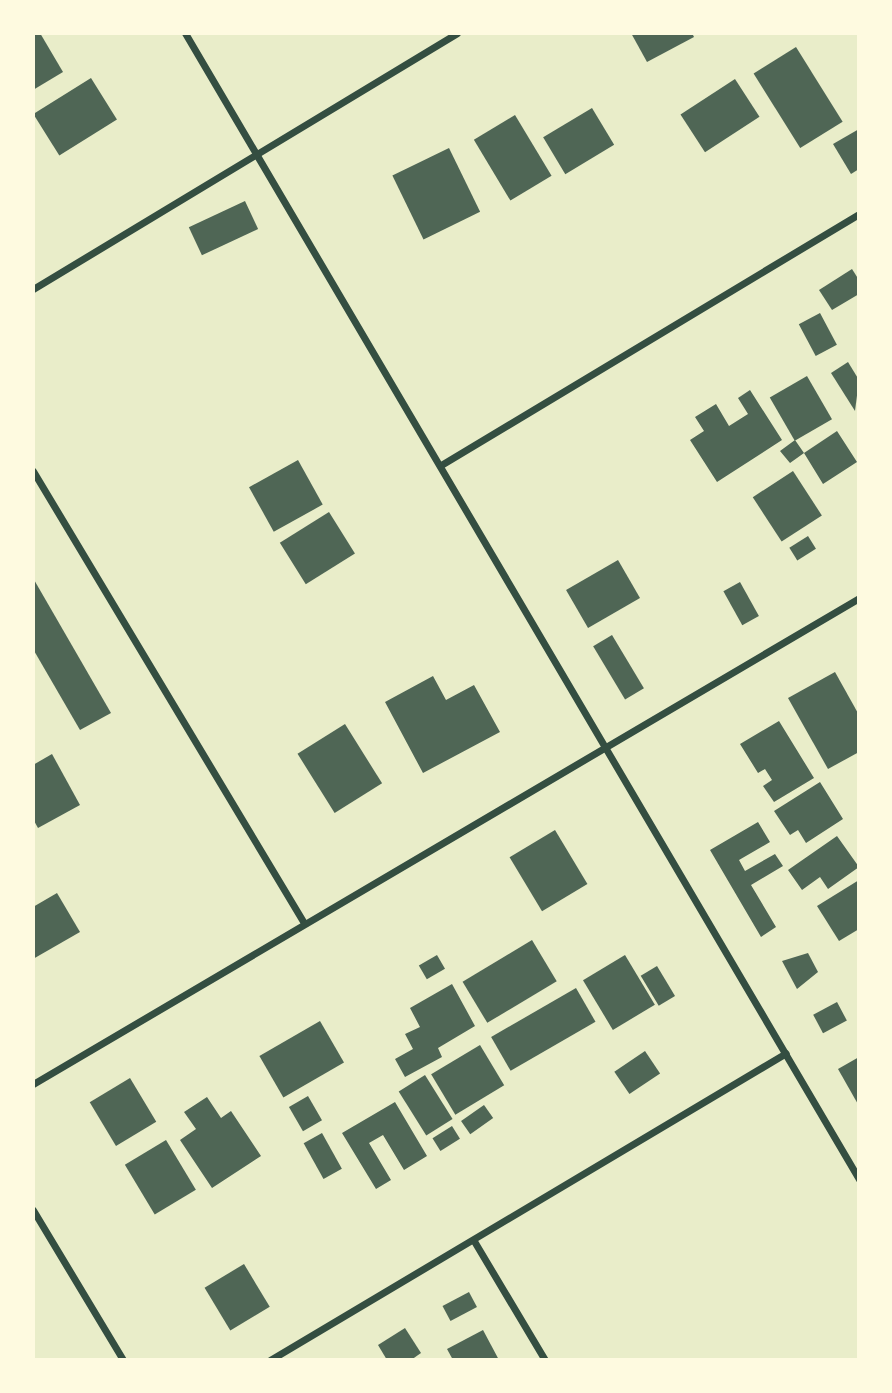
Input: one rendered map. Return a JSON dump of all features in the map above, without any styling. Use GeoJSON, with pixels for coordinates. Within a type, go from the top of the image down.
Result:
{"type":"FeatureCollection","features":[{"type":"Feature","properties":{"kind":"street"},"geometry":{"type":"LineString","coordinates":[[185,33],[859,1179]]}},
{"type":"Feature","properties":{"kind":"street"},"geometry":{"type":"LineString","coordinates":[[33,289],[258,156],[457,33]]}},
{"type":"Feature","properties":{"kind":"street"},"geometry":{"type":"LineString","coordinates":[[441,465],[859,215]]}},
{"type":"Feature","properties":{"kind":"street"},"geometry":{"type":"LineString","coordinates":[[33,471],[304,923]]}},
{"type":"Feature","properties":{"kind":"street"},"geometry":{"type":"LineString","coordinates":[[33,1084],[859,598]]}},
{"type":"Feature","properties":{"kind":"street"},"geometry":{"type":"LineString","coordinates":[[270,1360],[786,1053]]}},
{"type":"Feature","properties":{"kind":"street"},"geometry":{"type":"LineString","coordinates":[[33,1210],[123,1360]]}},
{"type":"Feature","properties":{"kind":"street"},"geometry":{"type":"LineString","coordinates":[[474,1241],[545,1360]]}},
{"type":"Feature","properties":{"kind":"building"},"geometry":{"type":"Polygon","coordinates":[[[33,33],[40,33],[63,72],[33,90],[33,33]]]}},
{"type":"Feature","properties":{"kind":"building"},"geometry":{"type":"Polygon","coordinates":[[[631,33],[692,33],[694,37],[647,62],[631,33]]]}},
{"type":"Feature","properties":{"kind":"building"},"geometry":{"type":"Polygon","coordinates":[[[796,47],[843,122],[800,148],[754,73],[796,47]]]}},
{"type":"Feature","properties":{"kind":"building"},"geometry":{"type":"Polygon","coordinates":[[[91,78],[117,120],[59,156],[33,114],[91,78]]]}},
{"type":"Feature","properties":{"kind":"building"},"geometry":{"type":"Polygon","coordinates":[[[735,79],[760,117],[705,152],[680,114],[735,79]]]}},
{"type":"Feature","properties":{"kind":"building"},"geometry":{"type":"Polygon","coordinates":[[[592,108],[614,145],[565,174],[543,137],[592,108]]]}},
{"type":"Feature","properties":{"kind":"building"},"geometry":{"type":"Polygon","coordinates":[[[515,115],[552,176],[510,201],[474,140],[515,115]]]}},
{"type":"Feature","properties":{"kind":"building"},"geometry":{"type":"Polygon","coordinates":[[[859,129],[859,169],[851,174],[833,144],[859,129]]]}},
{"type":"Feature","properties":{"kind":"building"},"geometry":{"type":"Polygon","coordinates":[[[449,148],[480,212],[424,239],[392,176],[449,148]]]}},
{"type":"Feature","properties":{"kind":"building"},"geometry":{"type":"Polygon","coordinates":[[[245,201],[258,229],[202,255],[189,227],[245,201]]]}},
{"type":"Feature","properties":{"kind":"building"},"geometry":{"type":"Polygon","coordinates":[[[852,269],[859,280],[859,294],[832,310],[819,290],[852,269]]]}},
{"type":"Feature","properties":{"kind":"building"},"geometry":{"type":"Polygon","coordinates":[[[820,313],[837,345],[816,356],[799,324],[820,313]]]}},
{"type":"Feature","properties":{"kind":"building"},"geometry":{"type":"Polygon","coordinates":[[[848,362],[859,380],[855,411],[831,373],[848,362]]]}},
{"type":"Feature","properties":{"kind":"building"},"geometry":{"type":"Polygon","coordinates":[[[807,376],[832,419],[795,441],[770,398],[807,376]]]}},
{"type":"Feature","properties":{"kind":"building"},"geometry":{"type":"Polygon","coordinates":[[[750,390],[782,440],[717,482],[690,440],[704,431],[695,417],[716,404],[729,426],[748,414],[738,398],[750,390]]]}},
{"type":"Feature","properties":{"kind":"building"},"geometry":{"type":"Polygon","coordinates":[[[837,431],[857,462],[823,484],[804,453],[837,431]]]}},
{"type":"Feature","properties":{"kind":"building"},"geometry":{"type":"Polygon","coordinates":[[[795,440],[804,453],[790,463],[780,451],[795,440]]]}},
{"type":"Feature","properties":{"kind":"building"},"geometry":{"type":"Polygon","coordinates":[[[298,460],[323,505],[274,532],[249,487],[298,460]]]}},
{"type":"Feature","properties":{"kind":"building"},"geometry":{"type":"Polygon","coordinates":[[[793,471],[822,515],[782,542],[753,497],[793,471]]]}},
{"type":"Feature","properties":{"kind":"building"},"geometry":{"type":"Polygon","coordinates":[[[329,512],[355,554],[306,584],[280,543],[329,512]]]}},
{"type":"Feature","properties":{"kind":"building"},"geometry":{"type":"Polygon","coordinates":[[[808,536],[816,549],[797,560],[789,548],[808,536]]]}},
{"type":"Feature","properties":{"kind":"building"},"geometry":{"type":"Polygon","coordinates":[[[618,560],[640,598],[588,628],[566,590],[618,560]]]}},
{"type":"Feature","properties":{"kind":"building"},"geometry":{"type":"Polygon","coordinates":[[[33,578],[111,713],[80,730],[33,649],[33,578]]]}},
{"type":"Feature","properties":{"kind":"building"},"geometry":{"type":"Polygon","coordinates":[[[740,582],[759,616],[742,625],[723,591],[740,582]]]}},
{"type":"Feature","properties":{"kind":"building"},"geometry":{"type":"Polygon","coordinates":[[[612,635],[644,688],[625,699],[593,646],[612,635]]]}},
{"type":"Feature","properties":{"kind":"building"},"geometry":{"type":"Polygon","coordinates":[[[835,672],[859,715],[859,752],[828,769],[788,698],[835,672]]]}},
{"type":"Feature","properties":{"kind":"building"},"geometry":{"type":"Polygon","coordinates":[[[433,676],[446,700],[474,685],[500,732],[423,773],[385,702],[433,676]]]}},
{"type":"Feature","properties":{"kind":"building"},"geometry":{"type":"Polygon","coordinates":[[[779,721],[814,778],[774,802],[763,786],[772,780],[765,769],[758,773],[740,744],[779,721]]]}},
{"type":"Feature","properties":{"kind":"building"},"geometry":{"type":"Polygon","coordinates":[[[345,724],[382,783],[335,813],[298,754],[345,724]]]}},
{"type":"Feature","properties":{"kind":"building"},"geometry":{"type":"Polygon","coordinates":[[[52,754],[80,805],[38,828],[33,819],[33,765],[52,754]]]}},
{"type":"Feature","properties":{"kind":"building"},"geometry":{"type":"Polygon","coordinates":[[[820,782],[843,819],[806,843],[798,830],[790,835],[774,811],[820,782]]]}},
{"type":"Feature","properties":{"kind":"building"},"geometry":{"type":"Polygon","coordinates":[[[758,822],[770,842],[739,860],[745,871],[775,854],[783,866],[751,885],[776,927],[761,937],[710,850],[758,822]]]}},
{"type":"Feature","properties":{"kind":"building"},"geometry":{"type":"Polygon","coordinates":[[[555,830],[587,884],[542,911],[510,857],[555,830]]]}},
{"type":"Feature","properties":{"kind":"building"},"geometry":{"type":"Polygon","coordinates":[[[837,836],[859,867],[828,889],[820,877],[802,890],[788,870],[837,836]]]}},
{"type":"Feature","properties":{"kind":"building"},"geometry":{"type":"Polygon","coordinates":[[[859,880],[859,929],[839,941],[817,906],[859,880]]]}},
{"type":"Feature","properties":{"kind":"building"},"geometry":{"type":"Polygon","coordinates":[[[57,893],[80,932],[33,959],[33,907],[57,893]]]}},
{"type":"Feature","properties":{"kind":"building"},"geometry":{"type":"Polygon","coordinates":[[[532,940],[557,981],[487,1023],[463,982],[532,940]]]}},
{"type":"Feature","properties":{"kind":"building"},"geometry":{"type":"Polygon","coordinates":[[[808,953],[818,972],[797,989],[782,961],[808,953]]]}},
{"type":"Feature","properties":{"kind":"building"},"geometry":{"type":"Polygon","coordinates":[[[437,955],[445,969],[427,979],[419,965],[437,955]]]}},
{"type":"Feature","properties":{"kind":"building"},"geometry":{"type":"Polygon","coordinates":[[[625,955],[655,1005],[613,1030],[583,980],[625,955]]]}},
{"type":"Feature","properties":{"kind":"building"},"geometry":{"type":"Polygon","coordinates":[[[657,966],[675,996],[659,1006],[641,976],[657,966]]]}},
{"type":"Feature","properties":{"kind":"building"},"geometry":{"type":"Polygon","coordinates":[[[452,984],[475,1026],[438,1048],[442,1057],[405,1077],[395,1059],[413,1049],[405,1034],[420,1027],[410,1008],[452,984]]]}},
{"type":"Feature","properties":{"kind":"building"},"geometry":{"type":"Polygon","coordinates":[[[576,988],[596,1022],[511,1071],[491,1037],[576,988]]]}},
{"type":"Feature","properties":{"kind":"building"},"geometry":{"type":"Polygon","coordinates":[[[837,1002],[847,1021],[823,1033],[813,1015],[837,1002]]]}},
{"type":"Feature","properties":{"kind":"building"},"geometry":{"type":"Polygon","coordinates":[[[320,1021],[344,1063],[283,1098],[259,1056],[320,1021]]]}},
{"type":"Feature","properties":{"kind":"building"},"geometry":{"type":"Polygon","coordinates":[[[480,1045],[504,1085],[455,1115],[431,1074],[480,1045]]]}},
{"type":"Feature","properties":{"kind":"building"},"geometry":{"type":"Polygon","coordinates":[[[645,1051],[660,1073],[629,1094],[614,1072],[645,1051]]]}},
{"type":"Feature","properties":{"kind":"building"},"geometry":{"type":"Polygon","coordinates":[[[859,1057],[859,1106],[838,1069],[859,1057]]]}},
{"type":"Feature","properties":{"kind":"building"},"geometry":{"type":"Polygon","coordinates":[[[425,1075],[453,1119],[426,1136],[399,1091],[425,1075]]]}},
{"type":"Feature","properties":{"kind":"building"},"geometry":{"type":"Polygon","coordinates":[[[130,1078],[156,1122],[116,1146],[90,1102],[130,1078]]]}},
{"type":"Feature","properties":{"kind":"building"},"geometry":{"type":"Polygon","coordinates":[[[308,1096],[322,1120],[303,1131],[289,1107],[308,1096]]]}},
{"type":"Feature","properties":{"kind":"building"},"geometry":{"type":"Polygon","coordinates":[[[207,1097],[221,1118],[231,1111],[261,1156],[212,1188],[180,1140],[196,1129],[184,1112],[207,1097]]]}},
{"type":"Feature","properties":{"kind":"building"},"geometry":{"type":"Polygon","coordinates":[[[395,1102],[427,1156],[404,1170],[383,1135],[369,1143],[391,1180],[376,1189],[342,1133],[395,1102]]]}},
{"type":"Feature","properties":{"kind":"building"},"geometry":{"type":"Polygon","coordinates":[[[484,1105],[493,1118],[470,1134],[461,1121],[484,1105]]]}},
{"type":"Feature","properties":{"kind":"building"},"geometry":{"type":"Polygon","coordinates":[[[452,1126],[460,1139],[440,1151],[432,1138],[452,1126]]]}},
{"type":"Feature","properties":{"kind":"building"},"geometry":{"type":"Polygon","coordinates":[[[322,1133],[342,1169],[324,1179],[304,1143],[322,1133]]]}},
{"type":"Feature","properties":{"kind":"building"},"geometry":{"type":"Polygon","coordinates":[[[166,1140],[196,1190],[155,1214],[125,1165],[166,1140]]]}},
{"type":"Feature","properties":{"kind":"building"},"geometry":{"type":"Polygon","coordinates":[[[244,1264],[270,1307],[230,1331],[205,1288],[244,1264]]]}},
{"type":"Feature","properties":{"kind":"building"},"geometry":{"type":"Polygon","coordinates":[[[469,1292],[477,1307],[450,1321],[443,1306],[469,1292]]]}},
{"type":"Feature","properties":{"kind":"building"},"geometry":{"type":"Polygon","coordinates":[[[405,1328],[421,1353],[411,1360],[387,1360],[378,1345],[405,1328]]]}},
{"type":"Feature","properties":{"kind":"building"},"geometry":{"type":"Polygon","coordinates":[[[483,1330],[499,1360],[453,1360],[447,1349],[483,1330]]]}}]}
